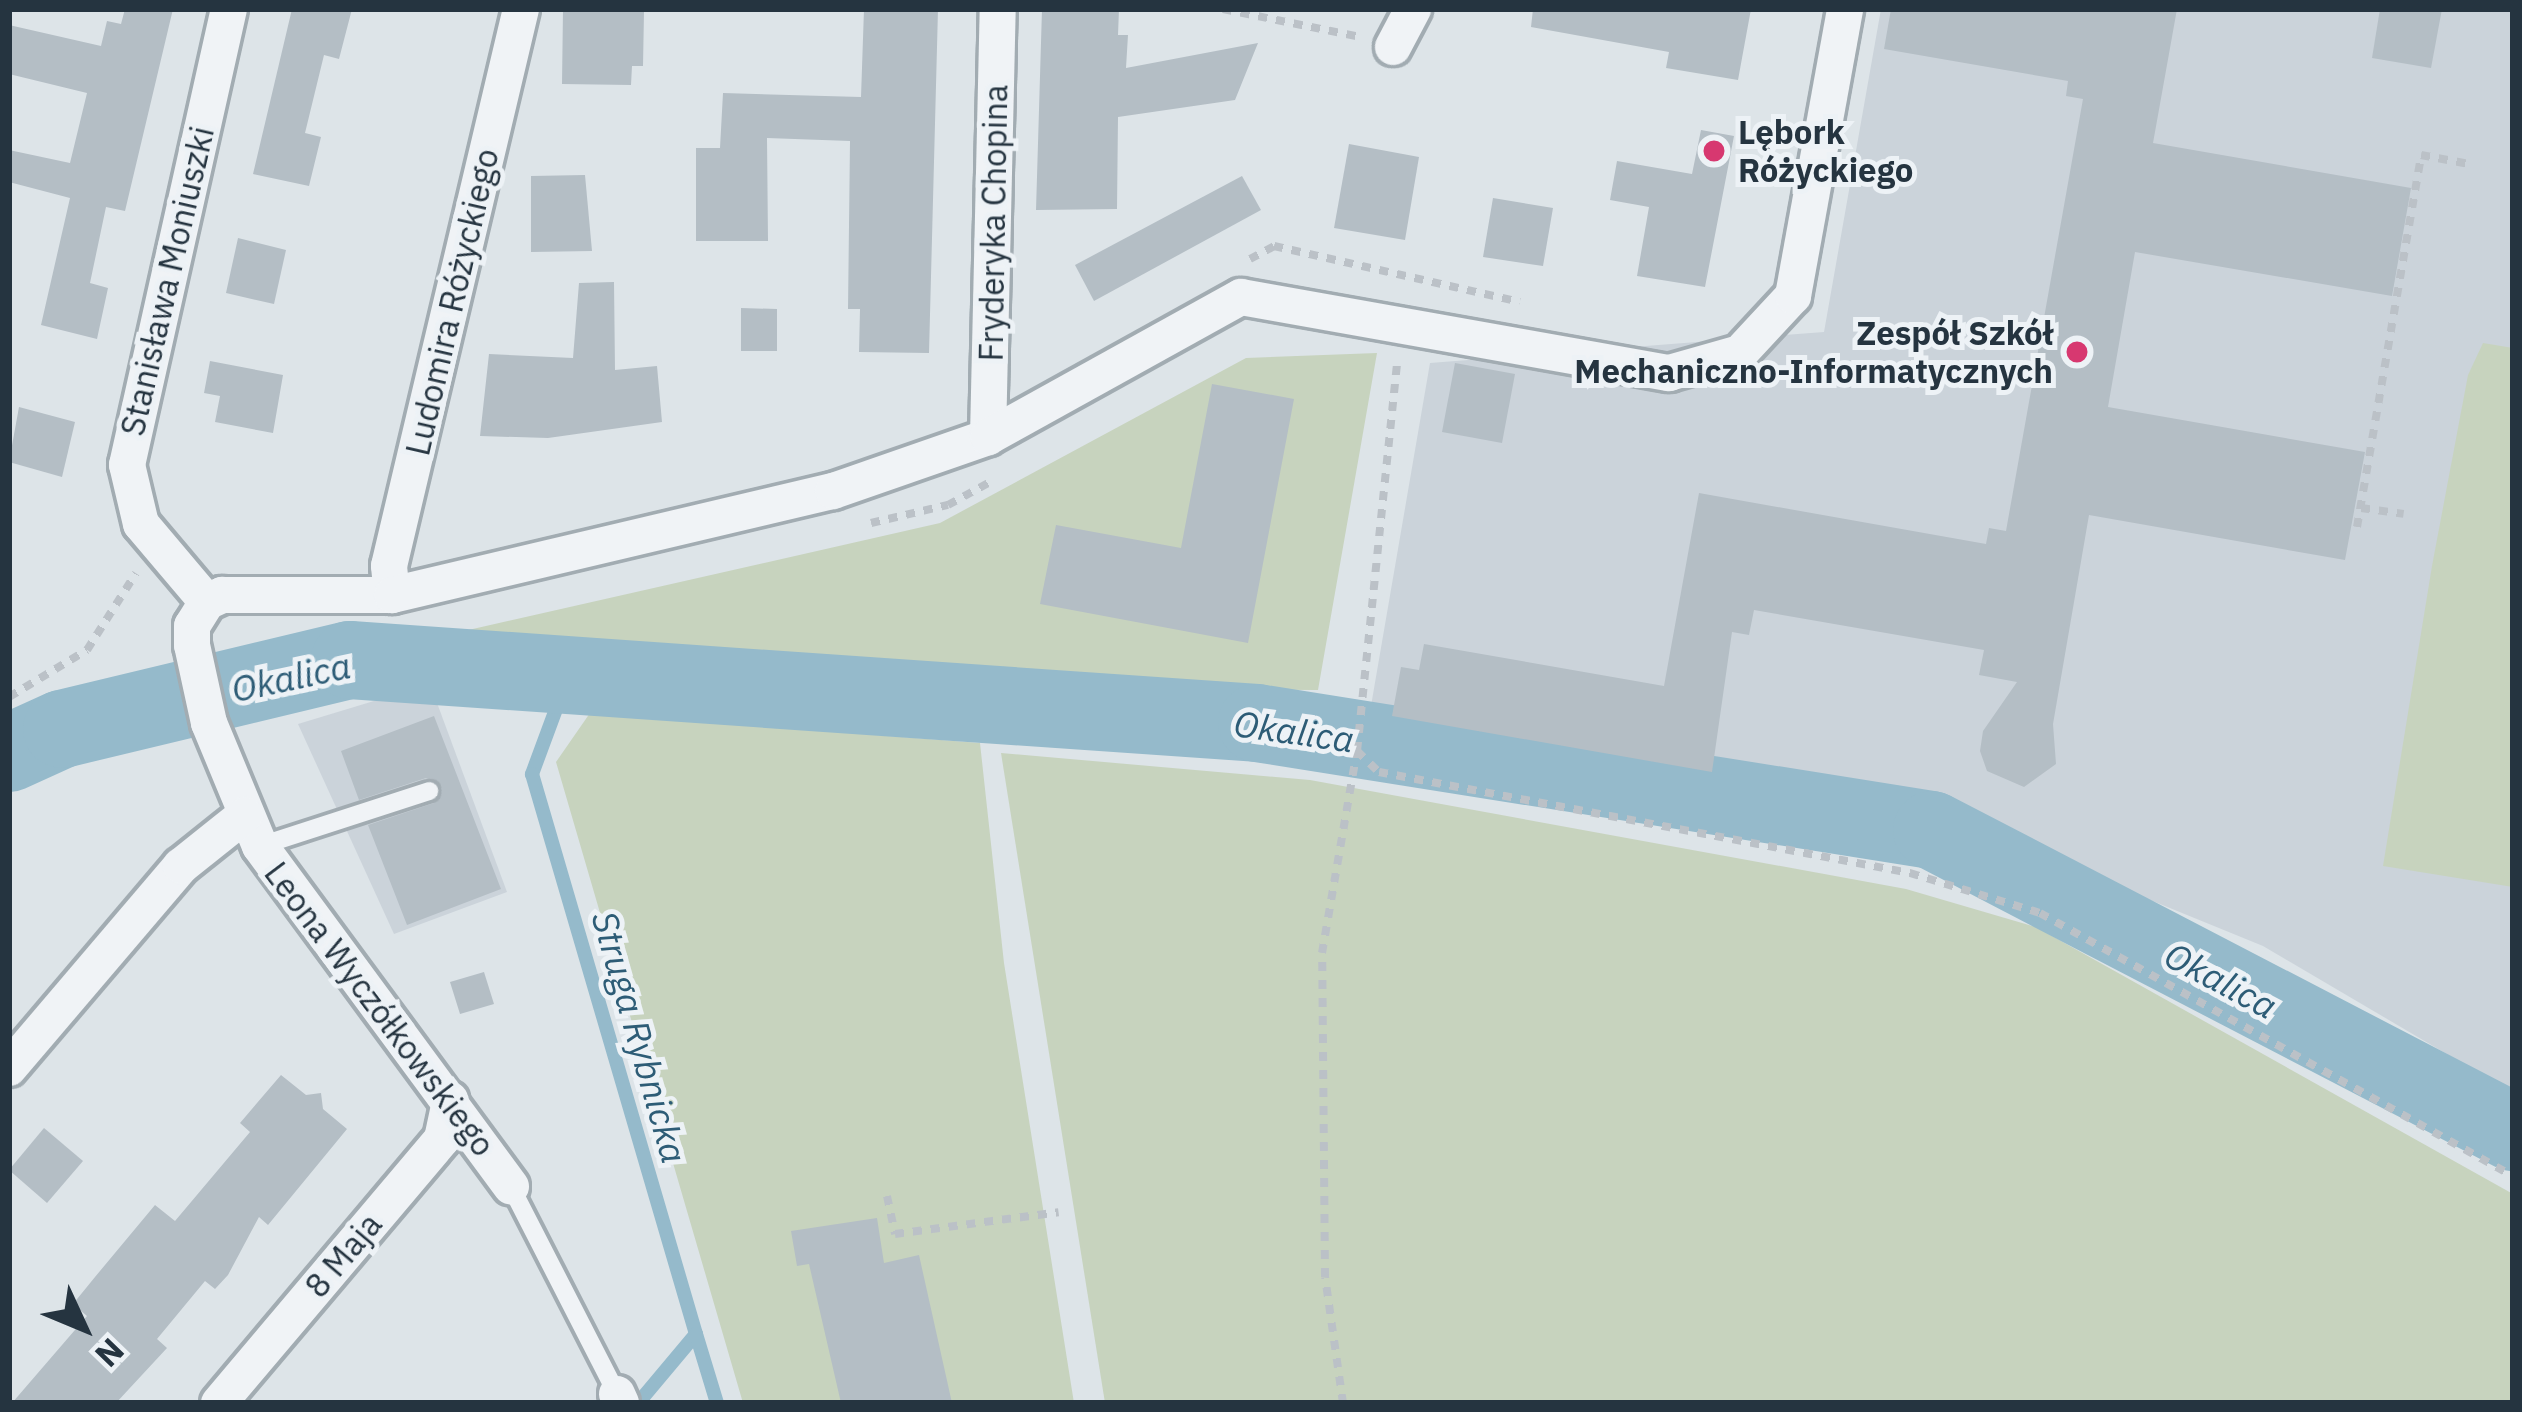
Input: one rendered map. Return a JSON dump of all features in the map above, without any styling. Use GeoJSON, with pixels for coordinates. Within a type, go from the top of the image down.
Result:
{"type":"FeatureCollection","features":[{"type":"Feature","properties":{"kind":"street","name":"Stanisława Moniuszki"},"geometry":{"type":"LineString","coordinates":[[207,602],[157,550],[130,500],[131,433],[229,9]]}},
{"type":"Feature","properties":{"kind":"street","name":"Ludomira Różyckiego"},"geometry":{"type":"LineString","coordinates":[[392,595],[388,566],[521,9]]}},
{"type":"Feature","properties":{"kind":"street","name":"Fryderyka Chopina"},"geometry":{"type":"LineString","coordinates":[[988,437],[998,9]]}},
{"type":"Feature","properties":{"kind":"street"},"geometry":{"type":"LineString","coordinates":[[1393,46],[1413,9]]}},
{"type":"Feature","properties":{"kind":"street"},"geometry":{"type":"LineString","coordinates":[[207,602],[222,595],[392,595],[833,491],[988,437],[1241,297],[1669,373],[1740,353],[1792,296],[1845,9]]}},
{"type":"Feature","properties":{"kind":"street","name":"Leona Wyczółkowskiego"},"geometry":{"type":"LineString","coordinates":[[207,602],[192,626],[197,667],[209,723],[252,831],[511,1187]]}},
{"type":"Feature","properties":{"kind":"street"},"geometry":{"type":"LineString","coordinates":[[9,1068],[181,866],[252,831]]}},
{"type":"Feature","properties":{"kind":"street","name":"8 Maja"},"geometry":{"type":"LineString","coordinates":[[219,1403],[442,1139],[450,1100]]}},
{"type":"Feature","properties":{"kind":"lane"},"geometry":{"type":"LineString","coordinates":[[252,831],[429,791]]}},
{"type":"Feature","properties":{"kind":"lane","name":"Leona Wyczółkowskiego"},"geometry":{"type":"LineString","coordinates":[[511,1187],[619,1399]]}},
{"type":"Feature","properties":{"kind":"path"},"geometry":{"type":"LineString","coordinates":[[1223,9],[1393,46]]}},
{"type":"Feature","properties":{"kind":"path"},"geometry":{"type":"LineString","coordinates":[[2357,527],[2421,155],[2469,164]]}},
{"type":"Feature","properties":{"kind":"path"},"geometry":{"type":"LineString","coordinates":[[1343,1403],[1325,1277],[1322,952],[1357,751],[1401,324]]}},
{"type":"Feature","properties":{"kind":"path"},"geometry":{"type":"LineString","coordinates":[[2361,508],[2404,514]]}},
{"type":"Feature","properties":{"kind":"path"},"geometry":{"type":"LineString","coordinates":[[9,698],[87,650],[112,600],[157,550]]}},
{"type":"Feature","properties":{"kind":"path"},"geometry":{"type":"LineString","coordinates":[[1357,751],[1379,772],[1910,873],[2040,913],[2513,1176]]}},
{"type":"Feature","properties":{"kind":"path"},"geometry":{"type":"LineString","coordinates":[[887,1196],[895,1234],[1059,1212]]}},
{"type":"Feature","properties":{"kind":"shaded area"},"geometry":{"type":"Polygon","coordinates":[[[1881,9],[2513,9],[2513,1093],[2263,946],[1915,804],[1366,735],[1430,363],[1824,332],[1881,9]]]}},
{"type":"Feature","properties":{"kind":"shaded area"},"geometry":{"type":"Polygon","coordinates":[[[430,684],[507,892],[394,934],[298,724],[430,684]]]}},
{"type":"Feature","properties":{"kind":"green space"},"geometry":{"type":"Polygon","coordinates":[[[2483,343],[2513,348],[2513,887],[2383,866],[2468,375],[2483,343]]]}},
{"type":"Feature","properties":{"kind":"green space"},"geometry":{"type":"Polygon","coordinates":[[[1377,353],[1318,690],[1111,689],[407,644],[940,523],[1246,358],[1377,353]]]}},
{"type":"Feature","properties":{"kind":"green space"},"geometry":{"type":"Polygon","coordinates":[[[590,713],[980,743],[1004,963],[1074,1403],[743,1403],[556,762],[590,713]]]}},
{"type":"Feature","properties":{"kind":"green space"},"geometry":{"type":"Polygon","coordinates":[[[1001,753],[1310,780],[1906,889],[2036,927],[2513,1194],[2513,1403],[1105,1403],[1001,753]]]}},
{"type":"Feature","properties":{"kind":"building"},"geometry":{"type":"Polygon","coordinates":[[[125,9],[173,9],[125,211],[106,207],[90,283],[108,288],[97,339],[41,325],[70,198],[9,182],[9,150],[70,163],[87,93],[9,74],[9,25],[101,46],[107,21],[121,24],[125,9]]]}},
{"type":"Feature","properties":{"kind":"building"},"geometry":{"type":"Polygon","coordinates":[[[292,9],[352,9],[339,59],[324,55],[305,133],[321,137],[309,186],[253,174],[292,9]]]}},
{"type":"Feature","properties":{"kind":"building"},"geometry":{"type":"Polygon","coordinates":[[[563,9],[644,12],[643,66],[632,66],[631,85],[562,84],[563,9]]]}},
{"type":"Feature","properties":{"kind":"building"},"geometry":{"type":"Polygon","coordinates":[[[864,9],[938,9],[929,353],[859,352],[860,309],[848,309],[850,141],[767,138],[768,241],[696,241],[696,148],[720,148],[723,93],[861,97],[864,9]]]}},
{"type":"Feature","properties":{"kind":"building"},"geometry":{"type":"Polygon","coordinates":[[[1042,9],[1119,9],[1118,35],[1128,35],[1126,68],[1258,43],[1235,100],[1118,117],[1117,209],[1036,210],[1042,9]]]}},
{"type":"Feature","properties":{"kind":"building"},"geometry":{"type":"Polygon","coordinates":[[[1533,9],[1751,9],[1738,80],[1666,68],[1669,52],[1531,27],[1533,9]]]}},
{"type":"Feature","properties":{"kind":"building","name":"Zespół Szkół Mechaniczno-Informatycznych"},"geometry":{"type":"Polygon","coordinates":[[[1891,9],[2177,9],[2153,143],[2411,188],[2392,296],[2135,252],[2108,407],[2365,452],[2345,560],[2089,515],[2053,724],[2056,764],[2024,787],[1987,771],[1980,751],[1983,731],[2017,682],[1979,675],[1984,650],[1754,610],[1749,635],[1732,632],[1712,772],[1392,716],[1401,667],[1419,670],[1424,644],[1664,686],[1699,493],[1986,544],[1989,528],[2006,531],[2083,99],[2066,96],[2068,81],[1884,49],[1891,9]]]}},
{"type":"Feature","properties":{"kind":"building"},"geometry":{"type":"Polygon","coordinates":[[[2380,9],[2442,9],[2431,68],[2372,58],[2380,9]]]}},
{"type":"Feature","properties":{"kind":"building"},"geometry":{"type":"Polygon","coordinates":[[[1701,130],[1734,136],[1705,287],[1637,276],[1649,207],[1610,200],[1617,161],[1692,174],[1701,130]]]}},
{"type":"Feature","properties":{"kind":"building"},"geometry":{"type":"Polygon","coordinates":[[[1349,144],[1419,157],[1405,240],[1334,228],[1349,144]]]}},
{"type":"Feature","properties":{"kind":"building"},"geometry":{"type":"Polygon","coordinates":[[[585,175],[592,251],[531,252],[531,176],[585,175]]]}},
{"type":"Feature","properties":{"kind":"building"},"geometry":{"type":"Polygon","coordinates":[[[1242,176],[1261,210],[1094,301],[1075,265],[1242,176]]]}},
{"type":"Feature","properties":{"kind":"building"},"geometry":{"type":"Polygon","coordinates":[[[1493,198],[1553,208],[1543,266],[1483,257],[1493,198]]]}},
{"type":"Feature","properties":{"kind":"building"},"geometry":{"type":"Polygon","coordinates":[[[238,238],[286,250],[274,304],[226,293],[238,238]]]}},
{"type":"Feature","properties":{"kind":"building"},"geometry":{"type":"Polygon","coordinates":[[[614,282],[615,370],[657,366],[662,422],[548,438],[480,436],[489,354],[573,358],[579,283],[614,282]]]}},
{"type":"Feature","properties":{"kind":"building"},"geometry":{"type":"Polygon","coordinates":[[[741,308],[777,309],[777,351],[741,351],[741,308]]]}},
{"type":"Feature","properties":{"kind":"building"},"geometry":{"type":"Polygon","coordinates":[[[210,361],[283,375],[273,433],[215,422],[220,396],[204,393],[210,361]]]}},
{"type":"Feature","properties":{"kind":"building"},"geometry":{"type":"Polygon","coordinates":[[[1455,363],[1515,374],[1502,443],[1442,432],[1455,363]]]}},
{"type":"Feature","properties":{"kind":"building"},"geometry":{"type":"Polygon","coordinates":[[[1212,384],[1294,399],[1248,643],[1040,604],[1056,525],[1181,548],[1212,384]]]}},
{"type":"Feature","properties":{"kind":"building"},"geometry":{"type":"Polygon","coordinates":[[[19,407],[75,422],[62,477],[9,462],[19,407]]]}},
{"type":"Feature","properties":{"kind":"building"},"geometry":{"type":"Polygon","coordinates":[[[434,716],[501,889],[407,925],[368,825],[434,803],[441,786],[426,778],[359,800],[341,751],[434,716]]]}},
{"type":"Feature","properties":{"kind":"building"},"geometry":{"type":"Polygon","coordinates":[[[484,972],[494,1004],[460,1014],[450,982],[484,972]]]}},
{"type":"Feature","properties":{"kind":"building"},"geometry":{"type":"Polygon","coordinates":[[[281,1075],[306,1095],[321,1093],[323,1109],[347,1129],[268,1225],[259,1217],[228,1275],[215,1289],[205,1281],[157,1339],[167,1348],[116,1403],[12,1403],[87,1316],[73,1304],[95,1277],[155,1205],[175,1221],[250,1132],[240,1123],[281,1075]]]}},
{"type":"Feature","properties":{"kind":"building"},"geometry":{"type":"Polygon","coordinates":[[[44,1128],[83,1161],[47,1203],[9,1170],[44,1128]]]}},
{"type":"Feature","properties":{"kind":"building"},"geometry":{"type":"Polygon","coordinates":[[[877,1218],[884,1263],[919,1255],[952,1403],[841,1403],[809,1264],[797,1266],[791,1231],[877,1218]]]}},
{"type":"Feature","properties":{"kind":"waterway","name":"Okalica"},"geometry":{"type":"LineString","coordinates":[[9,753],[62,729],[350,660],[1257,723],[1932,830],[2513,1132]]}},
{"type":"Feature","properties":{"kind":"waterway","name":"Struga Rybnicka"},"geometry":{"type":"LineString","coordinates":[[569,674],[532,774],[696,1334],[638,1403]]}},
{"type":"Feature","properties":{"kind":"waterway"},"geometry":{"type":"LineString","coordinates":[[696,1334],[717,1403]]}},
{"type":"Feature","properties":{"kind":"place","name":"Lębork Różyckiego"},"geometry":{"type":"Point","coordinates":[1714,151]}},
{"type":"Feature","properties":{"kind":"place","name":"Zespół Szkół Mechaniczno-Informatycznych"},"geometry":{"type":"Point","coordinates":[2077,352]}}]}
